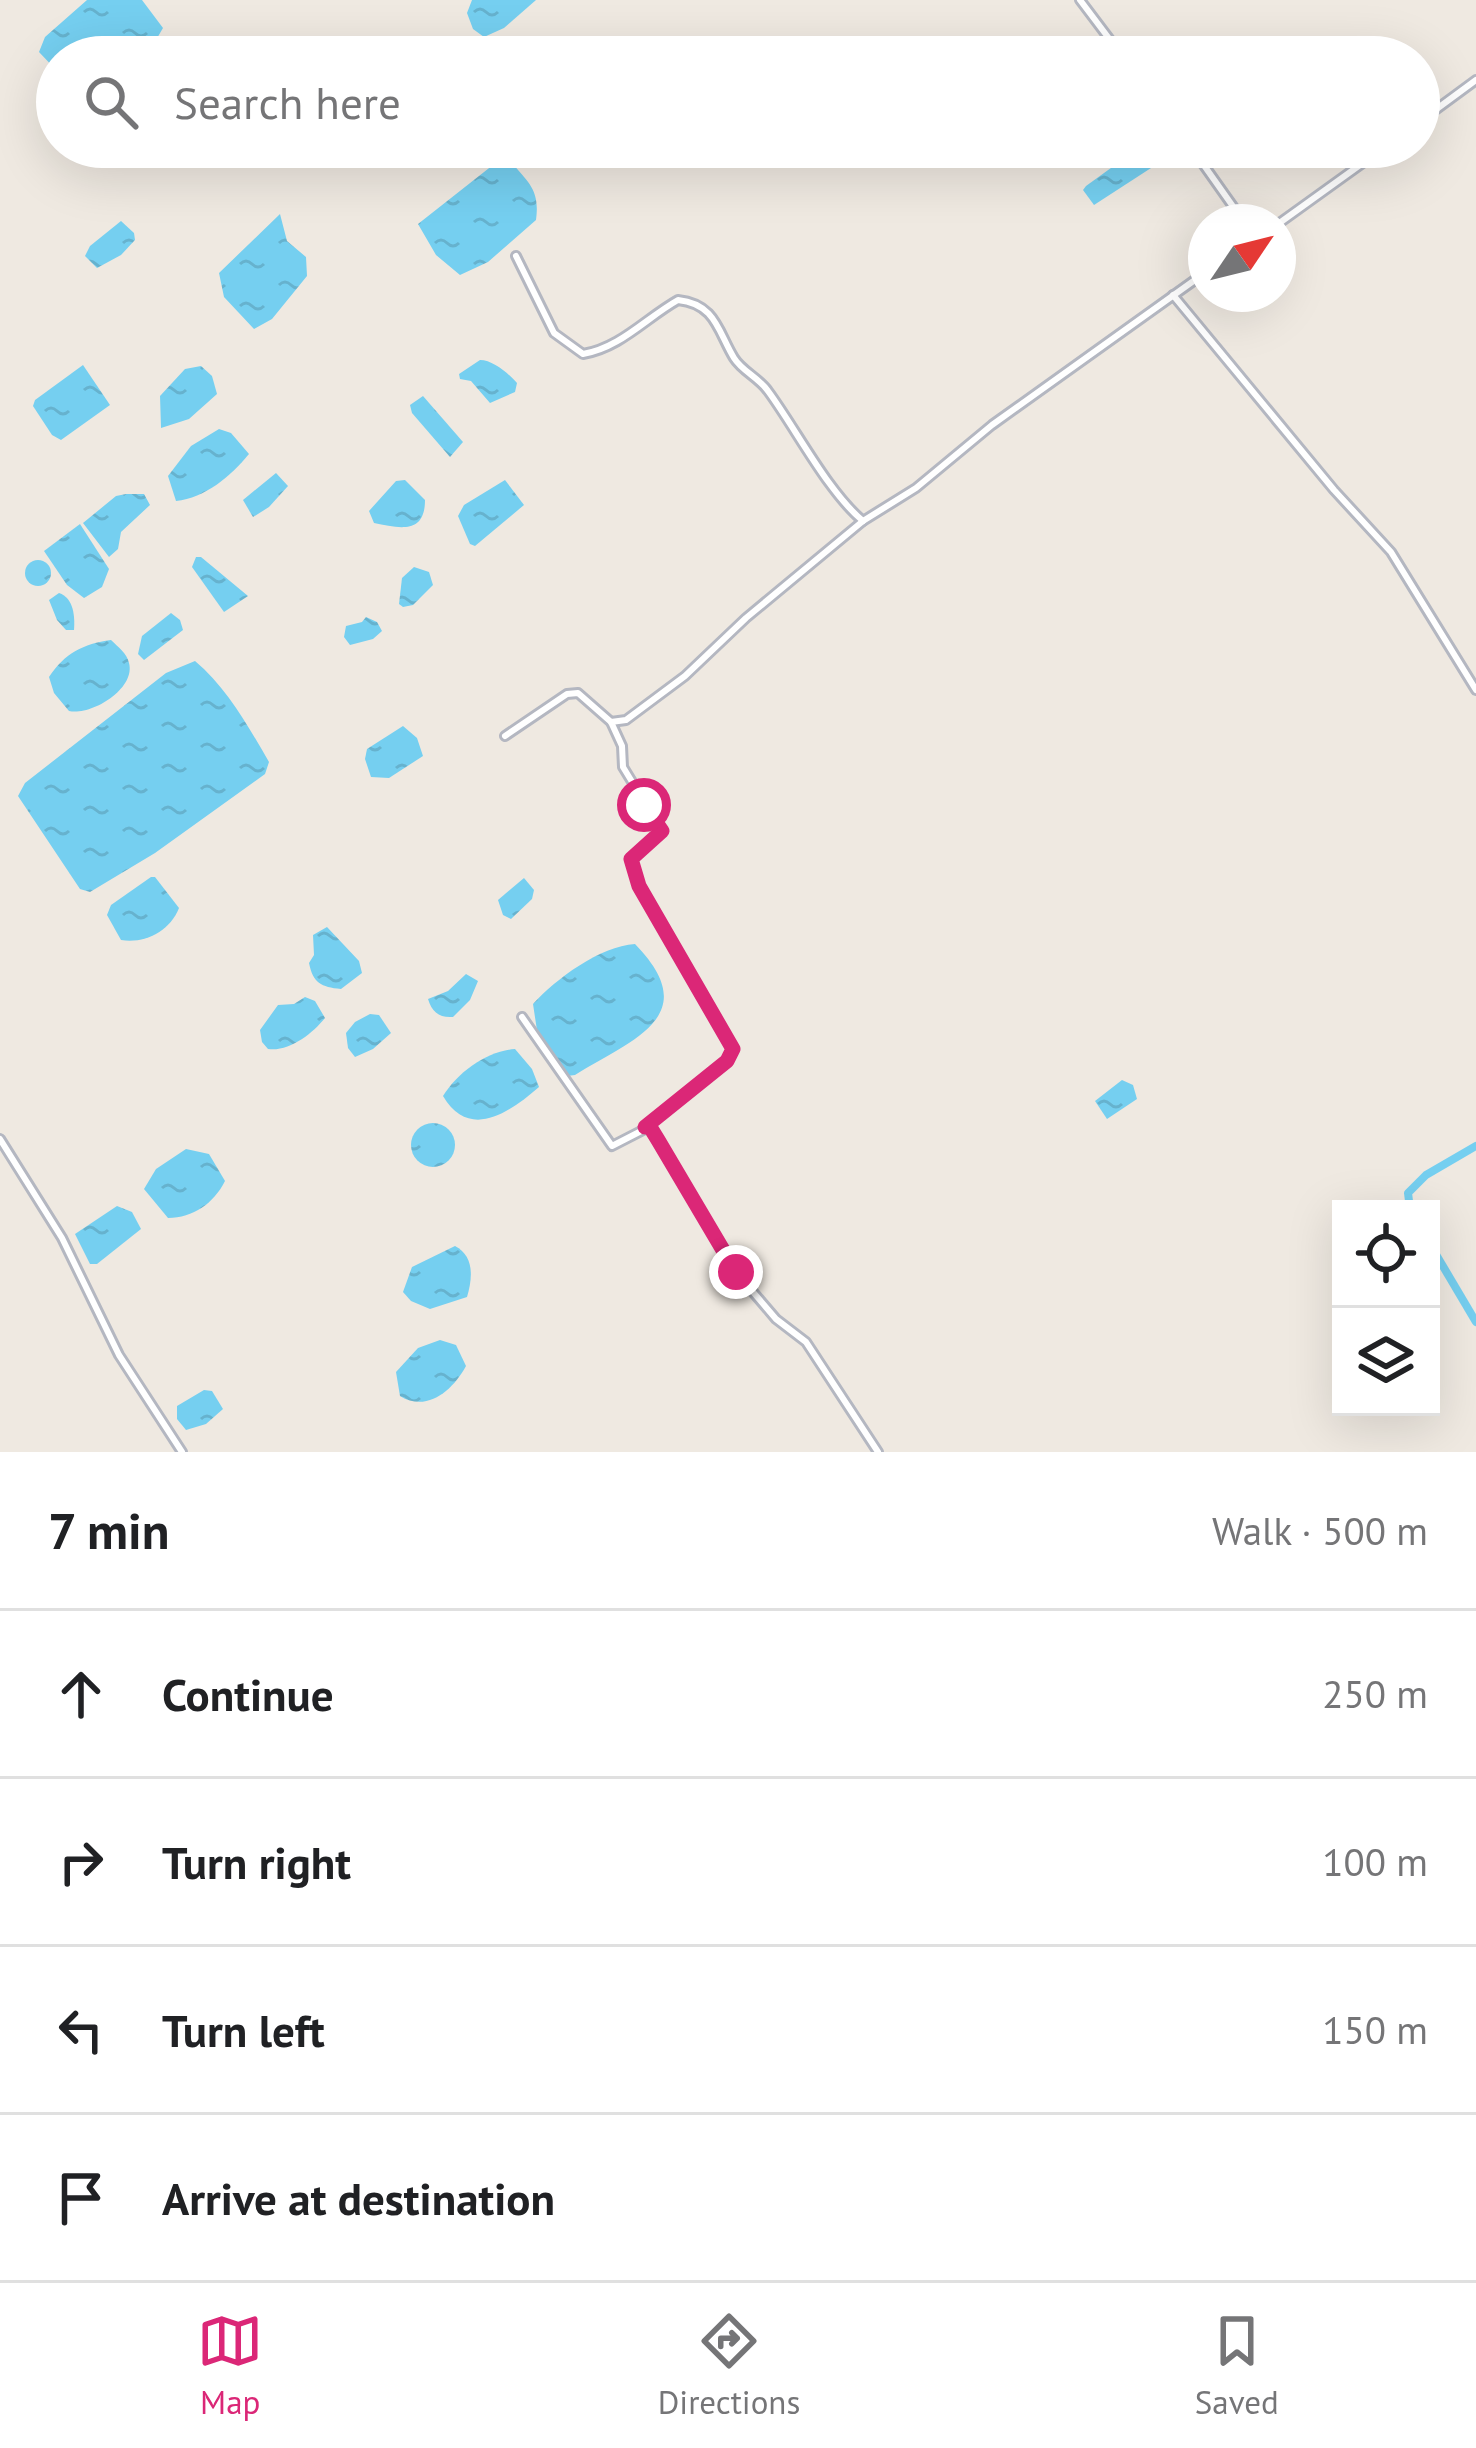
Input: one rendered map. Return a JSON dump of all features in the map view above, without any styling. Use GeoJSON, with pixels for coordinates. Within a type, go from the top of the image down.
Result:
{"type":"FeatureCollection","features":[{"type":"Feature","properties":{"kind":"street"},"geometry":{"type":"LineString","coordinates":[[1080,0],[1107,36]]}},
{"type":"Feature","properties":{"kind":"street"},"geometry":{"type":"LineString","coordinates":[[1440,107],[1476,80]]}},
{"type":"Feature","properties":{"kind":"street"},"geometry":{"type":"LineString","coordinates":[[1206,168],[1231,204]]}},
{"type":"Feature","properties":{"kind":"street"},"geometry":{"type":"LineString","coordinates":[[1296,211],[1356,168]]}},
{"type":"Feature","properties":{"kind":"street"},"geometry":{"type":"LineString","coordinates":[[516,256],[554,333],[583,354],[599,352],[678,300],[700,306],[723,332],[733,357],[766,387],[828,482],[863,521]]}},
{"type":"Feature","properties":{"kind":"street"},"geometry":{"type":"LineString","coordinates":[[611,722],[626,720],[685,676],[746,618],[863,521],[916,488],[992,425],[1188,284]]}},
{"type":"Feature","properties":{"kind":"street"},"geometry":{"type":"LineString","coordinates":[[1172,294],[1391,552],[1476,690]]}},
{"type":"Feature","properties":{"kind":"street"},"geometry":{"type":"LineString","coordinates":[[505,736],[567,694],[578,693],[611,722],[622,746],[623,767],[662,831],[631,859],[639,886],[733,1049],[727,1061],[645,1127],[613,1146],[522,1017]]}},
{"type":"Feature","properties":{"kind":"street"},"geometry":{"type":"LineString","coordinates":[[645,1127],[650,1127],[736,1272],[776,1319],[806,1342],[878,1452]]}},
{"type":"Feature","properties":{"kind":"street"},"geometry":{"type":"LineString","coordinates":[[0,1139],[62,1238],[119,1354],[182,1452]]}},
{"type":"Feature","properties":{"kind":"water"},"geometry":{"type":"Polygon","coordinates":[[[87,0],[142,0],[163,28],[158,36],[46,36],[87,0]]]}},
{"type":"Feature","properties":{"kind":"water"},"geometry":{"type":"Polygon","coordinates":[[[472,0],[536,0],[504,28],[486,36],[473,29],[467,13],[472,0]]]}},
{"type":"Feature","properties":{"kind":"water"},"geometry":{"type":"Polygon","coordinates":[[[489,168],[516,168],[536,201],[536,220],[488,262],[460,275],[436,255],[418,224],[489,168]]]}},
{"type":"Feature","properties":{"kind":"water"},"geometry":{"type":"Polygon","coordinates":[[[1111,168],[1151,168],[1094,205],[1083,190],[1111,168]]]}},
{"type":"Feature","properties":{"kind":"water"},"geometry":{"type":"Polygon","coordinates":[[[280,214],[287,241],[306,257],[307,276],[272,319],[254,329],[224,297],[219,273],[280,214]]]}},
{"type":"Feature","properties":{"kind":"water"},"geometry":{"type":"Polygon","coordinates":[[[121,221],[135,240],[121,255],[97,268],[85,256],[90,246],[121,221]]]}},
{"type":"Feature","properties":{"kind":"water"},"geometry":{"type":"Polygon","coordinates":[[[480,360],[509,375],[517,383],[515,392],[490,403],[471,381],[460,379],[459,374],[480,360]]]}},
{"type":"Feature","properties":{"kind":"water"},"geometry":{"type":"Polygon","coordinates":[[[83,365],[110,405],[61,440],[52,435],[33,406],[83,365]]]}},
{"type":"Feature","properties":{"kind":"water"},"geometry":{"type":"Polygon","coordinates":[[[201,366],[212,376],[217,394],[189,419],[161,428],[160,396],[185,369],[201,366]]]}},
{"type":"Feature","properties":{"kind":"water"},"geometry":{"type":"Polygon","coordinates":[[[423,396],[463,442],[450,457],[412,413],[410,405],[423,396]]]}},
{"type":"Feature","properties":{"kind":"water"},"geometry":{"type":"Polygon","coordinates":[[[219,429],[231,433],[249,454],[217,485],[176,501],[168,476],[191,446],[219,429]]]}},
{"type":"Feature","properties":{"kind":"water"},"geometry":{"type":"Polygon","coordinates":[[[276,473],[288,486],[253,517],[243,500],[276,473]]]}},
{"type":"Feature","properties":{"kind":"water"},"geometry":{"type":"Polygon","coordinates":[[[405,480],[425,500],[421,519],[409,526],[374,523],[369,511],[396,481],[405,480]]]}},
{"type":"Feature","properties":{"kind":"water"},"geometry":{"type":"Polygon","coordinates":[[[505,480],[524,505],[475,546],[470,544],[458,516],[464,505],[505,480]]]}},
{"type":"Feature","properties":{"kind":"water"},"geometry":{"type":"Polygon","coordinates":[[[144,494],[150,505],[121,532],[118,549],[109,557],[83,523],[116,496],[144,494]]]}},
{"type":"Feature","properties":{"kind":"water"},"geometry":{"type":"Polygon","coordinates":[[[80,524],[109,569],[102,587],[84,598],[67,585],[44,551],[80,524]]]}},
{"type":"Feature","properties":{"kind":"water"},"geometry":{"type":"Polygon","coordinates":[[[196,557],[248,596],[224,612],[192,567],[196,557]]]}},
{"type":"Feature","properties":{"kind":"water"},"geometry":{"type":"Polygon","coordinates":[[[38,560],[51,573],[38,586],[25,573],[38,560]]]}},
{"type":"Feature","properties":{"kind":"water"},"geometry":{"type":"Polygon","coordinates":[[[414,567],[429,572],[433,585],[413,605],[403,607],[399,604],[402,578],[414,567]]]}},
{"type":"Feature","properties":{"kind":"water"},"geometry":{"type":"Polygon","coordinates":[[[59,593],[71,603],[74,630],[66,630],[57,620],[49,600],[59,593]]]}},
{"type":"Feature","properties":{"kind":"water"},"geometry":{"type":"Polygon","coordinates":[[[171,613],[183,630],[144,660],[138,654],[142,636],[171,613]]]}},
{"type":"Feature","properties":{"kind":"water"},"geometry":{"type":"Polygon","coordinates":[[[366,617],[382,631],[373,639],[350,645],[344,637],[346,626],[366,617]]]}},
{"type":"Feature","properties":{"kind":"water"},"geometry":{"type":"Polygon","coordinates":[[[111,640],[128,659],[126,682],[99,705],[69,711],[54,693],[49,677],[76,651],[111,640]]]}},
{"type":"Feature","properties":{"kind":"water"},"geometry":{"type":"Polygon","coordinates":[[[195,661],[245,721],[269,762],[265,774],[155,853],[90,892],[80,889],[18,796],[25,783],[166,673],[195,661]]]}},
{"type":"Feature","properties":{"kind":"water"},"geometry":{"type":"Polygon","coordinates":[[[403,726],[417,738],[423,756],[389,778],[371,777],[367,749],[403,726]]]}},
{"type":"Feature","properties":{"kind":"water"},"geometry":{"type":"Polygon","coordinates":[[[151,877],[179,908],[156,934],[121,940],[107,915],[111,905],[151,877]]]}},
{"type":"Feature","properties":{"kind":"water"},"geometry":{"type":"Polygon","coordinates":[[[524,878],[534,890],[532,899],[511,919],[503,915],[498,900],[524,878]]]}},
{"type":"Feature","properties":{"kind":"water"},"geometry":{"type":"Polygon","coordinates":[[[327,927],[359,961],[362,973],[341,989],[319,983],[309,963],[314,955],[313,935],[327,927]]]}},
{"type":"Feature","properties":{"kind":"water"},"geometry":{"type":"Polygon","coordinates":[[[635,944],[655,969],[663,990],[662,1008],[638,1037],[567,1076],[538,1037],[533,1004],[580,965],[635,944]]]}},
{"type":"Feature","properties":{"kind":"water"},"geometry":{"type":"Polygon","coordinates":[[[466,974],[478,981],[470,1000],[453,1017],[437,1013],[428,999],[448,991],[466,974]]]}},
{"type":"Feature","properties":{"kind":"water"},"geometry":{"type":"Polygon","coordinates":[[[305,997],[315,1001],[325,1018],[300,1041],[268,1049],[260,1030],[278,1005],[305,997]]]}},
{"type":"Feature","properties":{"kind":"water"},"geometry":{"type":"Polygon","coordinates":[[[370,1014],[379,1015],[391,1033],[355,1057],[346,1033],[370,1014]]]}},
{"type":"Feature","properties":{"kind":"water"},"geometry":{"type":"Polygon","coordinates":[[[515,1049],[532,1069],[539,1087],[489,1118],[465,1117],[453,1109],[443,1096],[457,1079],[484,1058],[515,1049]]]}},
{"type":"Feature","properties":{"kind":"water"},"geometry":{"type":"Polygon","coordinates":[[[1122,1080],[1133,1085],[1137,1099],[1107,1119],[1095,1101],[1122,1080]]]}},
{"type":"Feature","properties":{"kind":"water"},"geometry":{"type":"Polygon","coordinates":[[[433,1123],[448,1130],[455,1145],[448,1160],[433,1167],[418,1160],[411,1145],[418,1130],[433,1123]]]}},
{"type":"Feature","properties":{"kind":"water"},"geometry":{"type":"Polygon","coordinates":[[[186,1149],[209,1154],[225,1181],[202,1208],[168,1218],[144,1189],[156,1169],[186,1149]]]}},
{"type":"Feature","properties":{"kind":"water"},"geometry":{"type":"Polygon","coordinates":[[[117,1206],[132,1212],[141,1229],[97,1264],[90,1264],[75,1234],[117,1206]]]}},
{"type":"Feature","properties":{"kind":"water"},"geometry":{"type":"Polygon","coordinates":[[[455,1246],[466,1255],[470,1268],[467,1297],[430,1309],[411,1301],[403,1292],[412,1267],[455,1246]]]}},
{"type":"Feature","properties":{"kind":"water"},"geometry":{"type":"Polygon","coordinates":[[[440,1340],[456,1345],[466,1366],[461,1375],[447,1391],[429,1400],[400,1396],[396,1372],[418,1348],[440,1340]]]}},
{"type":"Feature","properties":{"kind":"water"},"geometry":{"type":"Polygon","coordinates":[[[204,1390],[212,1391],[223,1409],[206,1424],[186,1430],[177,1419],[177,1406],[204,1390]]]}},
{"type":"Feature","properties":{"kind":"waterway"},"geometry":{"type":"LineString","coordinates":[[1409,1200],[1408,1193],[1426,1175],[1476,1146]]}},
{"type":"Feature","properties":{"kind":"waterway"},"geometry":{"type":"LineString","coordinates":[[1440,1261],[1476,1322]]}},
{"type":"Feature","properties":{"kind":"route"},"geometry":{"type":"LineString","coordinates":[[644,805],[662,831],[631,859],[639,886],[733,1049],[727,1061],[645,1127],[650,1127],[736,1272]]}}]}
